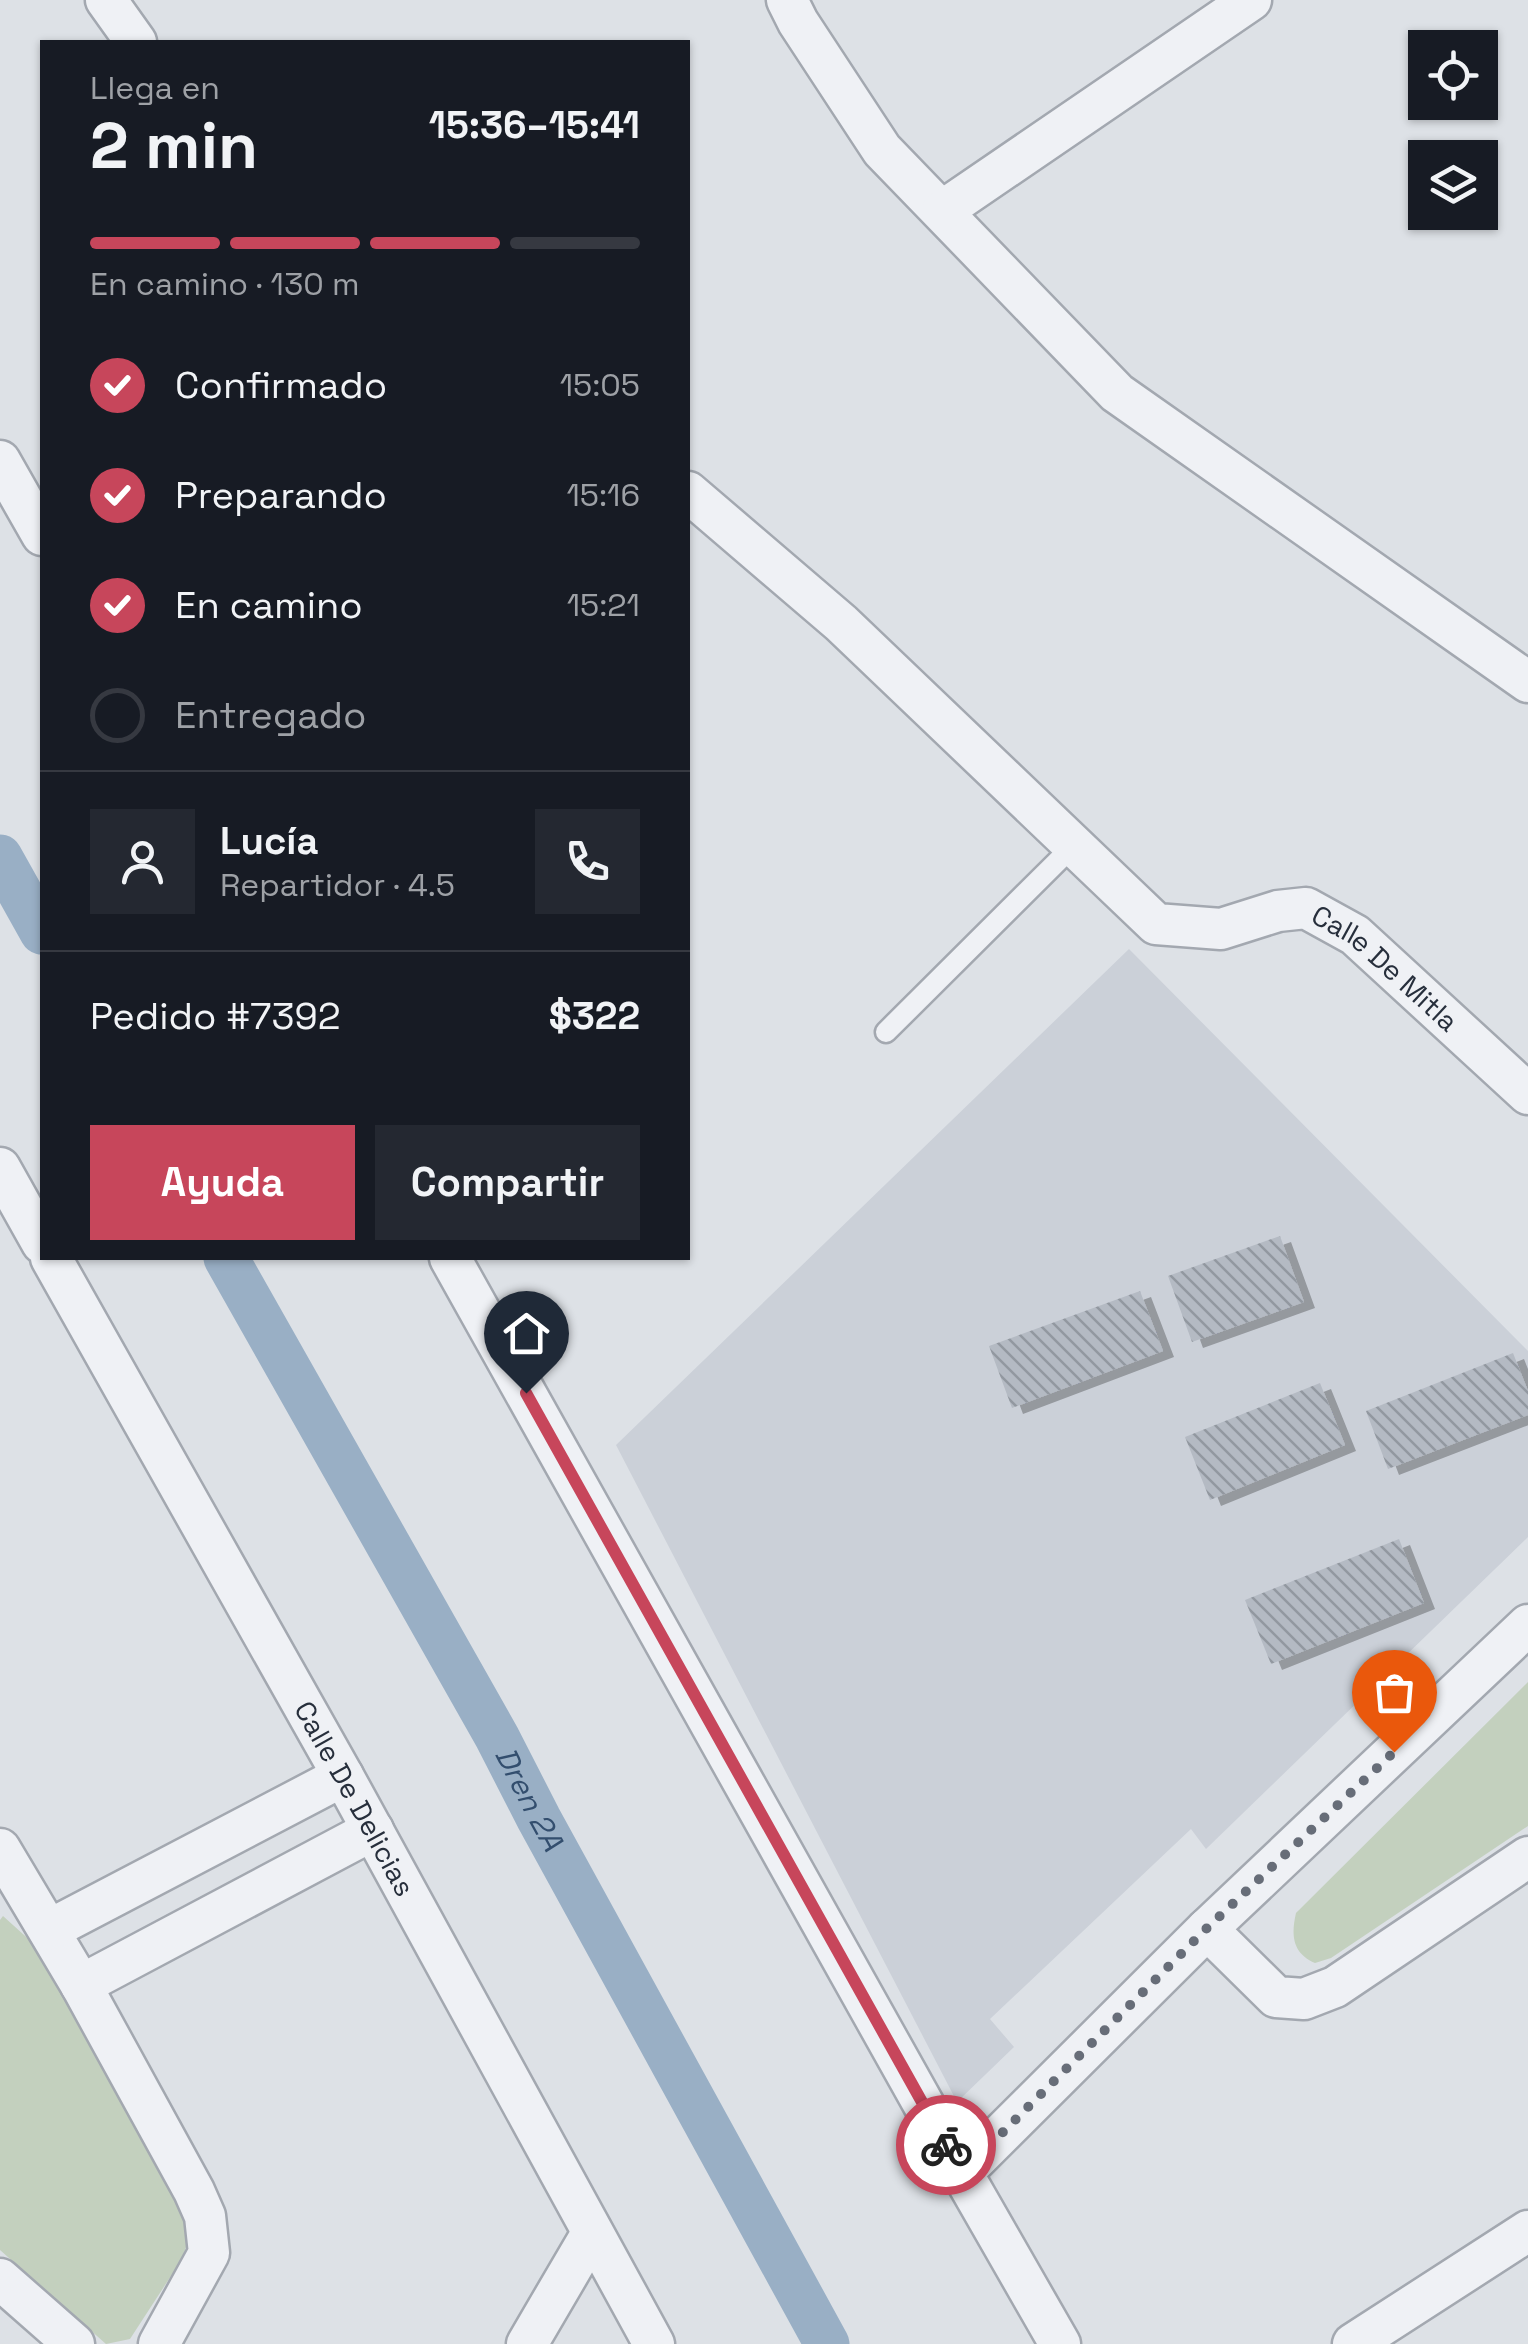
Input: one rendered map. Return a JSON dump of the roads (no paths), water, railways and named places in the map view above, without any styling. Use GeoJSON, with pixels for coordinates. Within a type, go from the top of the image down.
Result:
{"type":"FeatureCollection","features":[{"type":"Feature","properties":{"kind":"street"},"geometry":{"type":"LineString","coordinates":[[106,0],[135,40]]}},
{"type":"Feature","properties":{"kind":"street"},"geometry":{"type":"LineString","coordinates":[[788,0],[798,22],[882,150],[1118,393],[1528,682]]}},
{"type":"Feature","properties":{"kind":"street"},"geometry":{"type":"LineString","coordinates":[[942,211],[1251,0]]}},
{"type":"Feature","properties":{"kind":"street"},"geometry":{"type":"LineString","coordinates":[[0,461],[40,532]]}},
{"type":"Feature","properties":{"kind":"street"},"geometry":{"type":"LineString","coordinates":[[690,494],[841,623],[1074,845]]}},
{"type":"Feature","properties":{"kind":"street","name":"Calle De Mitla"},"geometry":{"type":"LineString","coordinates":[[1074,845],[1156,924],[1221,929],[1278,910],[1306,908],[1356,934],[1528,1094]]}},
{"type":"Feature","properties":{"kind":"street"},"geometry":{"type":"LineString","coordinates":[[0,1168],[40,1239]]}},
{"type":"Feature","properties":{"kind":"street","name":"Calle De Delicias"},"geometry":{"type":"LineString","coordinates":[[51,1260],[344,1776],[654,2344]]}},
{"type":"Feature","properties":{"kind":"street"},"geometry":{"type":"LineString","coordinates":[[451,1260],[1060,2344]]}},
{"type":"Feature","properties":{"kind":"street"},"geometry":{"type":"LineString","coordinates":[[962,2173],[1206,1929],[1528,1625]]}},
{"type":"Feature","properties":{"kind":"street"},"geometry":{"type":"LineString","coordinates":[[48,1930],[344,1776]]}},
{"type":"Feature","properties":{"kind":"street"},"geometry":{"type":"LineString","coordinates":[[82,1986],[373,1830]]}},
{"type":"Feature","properties":{"kind":"street"},"geometry":{"type":"LineString","coordinates":[[0,1849],[82,1986],[205,2216],[208,2253],[159,2344]]}},
{"type":"Feature","properties":{"kind":"street"},"geometry":{"type":"LineString","coordinates":[[1206,1929],[1276,1997],[1304,1999],[1336,1986],[1528,1857]]}},
{"type":"Feature","properties":{"kind":"street"},"geometry":{"type":"LineString","coordinates":[[1353,2344],[1528,2232]]}},
{"type":"Feature","properties":{"kind":"street"},"geometry":{"type":"LineString","coordinates":[[527,2344],[592,2234]]}},
{"type":"Feature","properties":{"kind":"street"},"geometry":{"type":"LineString","coordinates":[[0,2280],[74,2344]]}},
{"type":"Feature","properties":{"kind":"lane"},"geometry":{"type":"LineString","coordinates":[[886,1032],[1074,845]]}},
{"type":"Feature","properties":{"kind":"waterway","name":"Dren 2A"},"geometry":{"type":"LineString","coordinates":[[0,857],[40,928]]}},
{"type":"Feature","properties":{"kind":"waterway","name":"Dren 2A"},"geometry":{"type":"LineString","coordinates":[[227,1260],[497,1737],[827,2344]]}}]}
